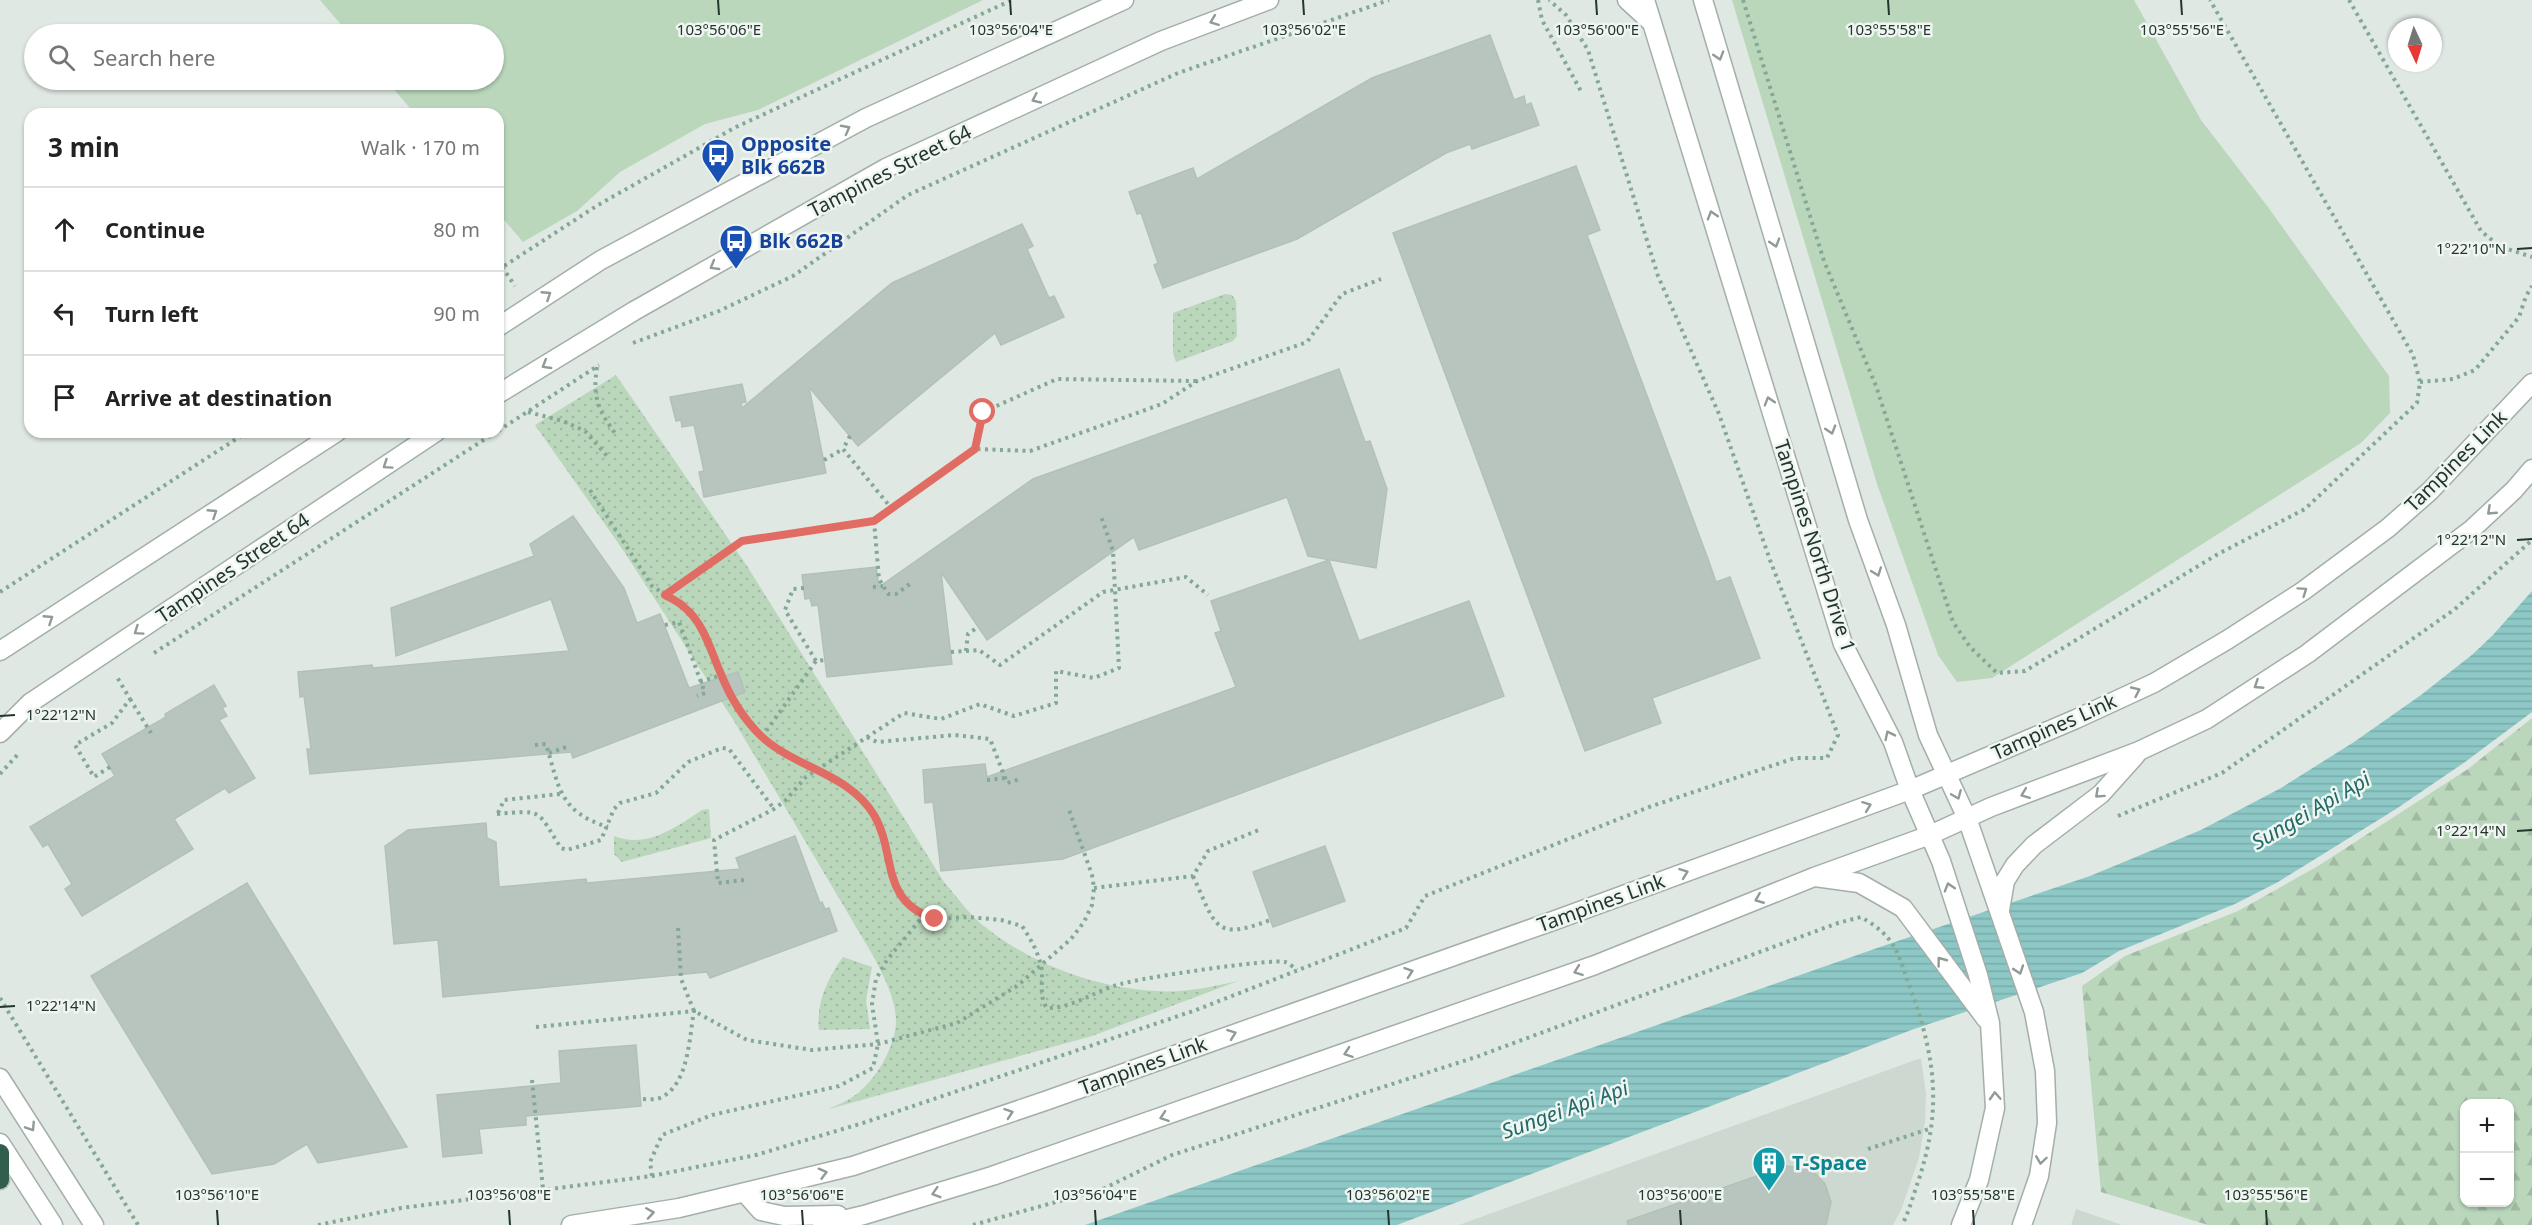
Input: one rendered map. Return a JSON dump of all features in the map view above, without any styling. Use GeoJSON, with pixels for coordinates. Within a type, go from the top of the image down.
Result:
{"type":"FeatureCollection","features":[{"type":"Feature","properties":{"kind":"highway"},"geometry":{"type":"LineString","coordinates":[[0,1154],[0,1180]]}},
{"type":"Feature","properties":{"kind":"street"},"geometry":{"type":"LineString","coordinates":[[504,323],[601,260],[867,118],[1124,0]]}},
{"type":"Feature","properties":{"kind":"street","name":"Tampines Street 64"},"geometry":{"type":"LineString","coordinates":[[504,390],[634,311],[886,168],[1161,41],[1269,0]]}},
{"type":"Feature","properties":{"kind":"street"},"geometry":{"type":"LineString","coordinates":[[1627,0],[1652,23]]}},
{"type":"Feature","properties":{"kind":"street","name":"Tampines North Drive 1"},"geometry":{"type":"LineString","coordinates":[[1646,0],[1843,644],[1893,742],[1910,790],[1930,835],[1978,975],[1990,1023],[1995,1108],[1967,1221]]}},
{"type":"Feature","properties":{"kind":"street"},"geometry":{"type":"LineString","coordinates":[[1703,0],[1858,520],[1896,625],[1928,735],[1947,772],[1966,818],[2034,1012],[2045,1071],[2047,1123],[2041,1165],[2022,1225]]}},
{"type":"Feature","properties":{"kind":"street","name":"Tampines Link"},"geometry":{"type":"LineString","coordinates":[[572,1225],[679,1208],[746,1194],[853,1166],[1045,1101],[1550,922],[1910,790],[1947,772],[2076,719],[2154,683],[2228,640],[2303,591],[2388,528],[2430,490],[2532,383]]}},
{"type":"Feature","properties":{"kind":"street"},"geometry":{"type":"LineString","coordinates":[[0,651],[328,438]]}},
{"type":"Feature","properties":{"kind":"street","name":"Tampines Street 64"},"geometry":{"type":"LineString","coordinates":[[0,733],[30,703],[427,438]]}},
{"type":"Feature","properties":{"kind":"street"},"geometry":{"type":"LineString","coordinates":[[822,1225],[864,1215],[992,1176],[1404,1034],[1595,965],[2139,751],[2207,719],[2307,654],[2471,530],[2514,490],[2532,469]]}},
{"type":"Feature","properties":{"kind":"street"},"geometry":{"type":"LineString","coordinates":[[2000,914],[2005,882],[2015,865],[2034,845],[2101,794],[2139,751]]}},
{"type":"Feature","properties":{"kind":"street"},"geometry":{"type":"LineString","coordinates":[[1814,877],[1859,883],[1903,909],[1990,1023]]}},
{"type":"Feature","properties":{"kind":"street"},"geometry":{"type":"LineString","coordinates":[[0,1078],[94,1225]]}},
{"type":"Feature","properties":{"kind":"street"},"geometry":{"type":"LineString","coordinates":[[0,1143],[53,1225]]}},
{"type":"Feature","properties":{"kind":"street"},"geometry":{"type":"LineString","coordinates":[[746,1194],[761,1211],[784,1216],[864,1215]]}},
{"type":"Feature","properties":{"kind":"path"},"geometry":{"type":"LineString","coordinates":[[504,266],[598,205],[736,127],[1012,0]]}},
{"type":"Feature","properties":{"kind":"path"},"geometry":{"type":"LineString","coordinates":[[632,344],[719,311],[793,276],[918,190],[1178,74],[1389,0]]}},
{"type":"Feature","properties":{"kind":"path"},"geometry":{"type":"LineString","coordinates":[[1538,0],[1542,20],[1582,93]]}},
{"type":"Feature","properties":{"kind":"path"},"geometry":{"type":"LineString","coordinates":[[318,1225],[401,1208],[652,1176],[756,1155],[863,1123],[1196,1010],[1406,928],[1425,896],[1649,807],[1795,759],[1827,758],[1838,735],[1770,560],[1719,414],[1658,276],[1588,50],[1566,15],[1549,0]]}},
{"type":"Feature","properties":{"kind":"path"},"geometry":{"type":"LineString","coordinates":[[1743,0],[1824,261],[1876,386],[1953,622],[1970,647],[1997,673],[2025,671],[2218,554],[2305,509],[2417,403],[2420,382],[2413,355],[2210,0]]}},
{"type":"Feature","properties":{"kind":"path"},"geometry":{"type":"LineString","coordinates":[[2349,0],[2481,231],[2499,246],[2532,257]]}},
{"type":"Feature","properties":{"kind":"path"},"geometry":{"type":"LineString","coordinates":[[665,595],[742,541],[874,521],[975,449],[1030,451],[1162,404],[1197,381],[1307,342],[1342,294],[1381,279]]}},
{"type":"Feature","properties":{"kind":"path"},"geometry":{"type":"LineString","coordinates":[[2420,382],[2453,378],[2475,370],[2519,317],[2532,286]]}},
{"type":"Feature","properties":{"kind":"path"},"geometry":{"type":"LineString","coordinates":[[504,427],[605,361]]}},
{"type":"Feature","properties":{"kind":"path"},"geometry":{"type":"LineString","coordinates":[[597,366],[594,389],[603,416],[617,436]]}},
{"type":"Feature","properties":{"kind":"path"},"geometry":{"type":"LineString","coordinates":[[975,449],[983,412],[1057,379],[1197,381]]}},
{"type":"Feature","properties":{"kind":"path"},"geometry":{"type":"LineString","coordinates":[[528,412],[563,421],[585,431],[607,456]]}},
{"type":"Feature","properties":{"kind":"path"},"geometry":{"type":"LineString","coordinates":[[824,460],[843,449],[850,436]]}},
{"type":"Feature","properties":{"kind":"path"},"geometry":{"type":"LineString","coordinates":[[0,591],[238,438]]}},
{"type":"Feature","properties":{"kind":"path"},"geometry":{"type":"LineString","coordinates":[[147,658],[486,438]]}},
{"type":"Feature","properties":{"kind":"path"},"geometry":{"type":"LineString","coordinates":[[843,449],[892,508]]}},
{"type":"Feature","properties":{"kind":"path"},"geometry":{"type":"LineString","coordinates":[[590,490],[652,586],[686,608],[699,624],[734,701],[762,736],[859,794],[875,817],[882,836],[890,874],[899,894],[924,915],[935,919],[969,917],[1001,920],[1022,926],[1033,942],[1041,967],[1042,1001],[1047,1008],[1063,1008],[1120,984],[1169,975],[1285,962],[1298,970]]}},
{"type":"Feature","properties":{"kind":"path"},"geometry":{"type":"LineString","coordinates":[[744,880],[718,883],[714,840],[774,810],[806,777],[904,713],[941,719],[980,704],[1014,716],[1056,703],[1056,671],[1094,678],[1119,668],[1113,551],[1101,516]]}},
{"type":"Feature","properties":{"kind":"path"},"geometry":{"type":"LineString","coordinates":[[874,521],[879,579],[888,594],[896,594],[910,584]]}},
{"type":"Feature","properties":{"kind":"path"},"geometry":{"type":"LineString","coordinates":[[2111,820],[2222,773],[2455,609],[2532,540]]}},
{"type":"Feature","properties":{"kind":"path"},"geometry":{"type":"LineString","coordinates":[[951,652],[979,650],[1000,665],[1103,592],[1186,576],[1208,595]]}},
{"type":"Feature","properties":{"kind":"path"},"geometry":{"type":"LineString","coordinates":[[873,587],[883,586]]}},
{"type":"Feature","properties":{"kind":"path"},"geometry":{"type":"LineString","coordinates":[[804,588],[793,589],[785,610],[816,661]]}},
{"type":"Feature","properties":{"kind":"path"},"geometry":{"type":"LineString","coordinates":[[665,626],[679,622],[705,693],[697,696]]}},
{"type":"Feature","properties":{"kind":"path"},"geometry":{"type":"LineString","coordinates":[[966,651],[968,634],[978,627]]}},
{"type":"Feature","properties":{"kind":"path"},"geometry":{"type":"LineString","coordinates":[[762,736],[816,661],[825,660]]}},
{"type":"Feature","properties":{"kind":"path"},"geometry":{"type":"LineString","coordinates":[[108,683],[127,671]]}},
{"type":"Feature","properties":{"kind":"path"},"geometry":{"type":"LineString","coordinates":[[700,682],[721,675]]}},
{"type":"Feature","properties":{"kind":"path"},"geometry":{"type":"LineString","coordinates":[[117,677],[151,733]]}},
{"type":"Feature","properties":{"kind":"path"},"geometry":{"type":"LineString","coordinates":[[110,767],[94,777],[75,745],[112,723],[130,699]]}},
{"type":"Feature","properties":{"kind":"path"},"geometry":{"type":"LineString","coordinates":[[867,737],[877,742],[955,735],[990,739],[1007,783],[1020,779]]}},
{"type":"Feature","properties":{"kind":"path"},"geometry":{"type":"LineString","coordinates":[[535,745],[546,744],[560,794],[586,820],[608,827]]}},
{"type":"Feature","properties":{"kind":"path"},"geometry":{"type":"LineString","coordinates":[[549,753],[569,746]]}},
{"type":"Feature","properties":{"kind":"path"},"geometry":{"type":"LineString","coordinates":[[560,794],[504,800],[497,814],[533,811],[540,815],[561,848],[567,850],[601,840],[614,809],[620,803],[656,793],[688,762],[722,748],[729,749],[774,810]]}},
{"type":"Feature","properties":{"kind":"path"},"geometry":{"type":"LineString","coordinates":[[0,774],[21,750]]}},
{"type":"Feature","properties":{"kind":"path"},"geometry":{"type":"LineString","coordinates":[[987,780],[1005,778]]}},
{"type":"Feature","properties":{"kind":"path"},"geometry":{"type":"LineString","coordinates":[[536,1027],[694,1011],[747,1040],[812,1050],[878,1044],[957,1023],[1017,986],[1041,967],[1071,939],[1084,922],[1092,905],[1094,888],[1092,875],[1068,807]]}},
{"type":"Feature","properties":{"kind":"path"},"geometry":{"type":"LineString","coordinates":[[1193,876],[1208,851],[1261,829]]}},
{"type":"Feature","properties":{"kind":"path"},"geometry":{"type":"LineString","coordinates":[[1094,888],[1193,876]]}},
{"type":"Feature","properties":{"kind":"path"},"geometry":{"type":"LineString","coordinates":[[1193,876],[1215,922],[1231,931],[1246,929],[1270,920]]}},
{"type":"Feature","properties":{"kind":"path"},"geometry":{"type":"LineString","coordinates":[[652,1176],[650,1162],[662,1135],[712,1115],[839,1086],[873,1068],[878,1044],[872,1004],[876,979],[887,960],[924,915]]}},
{"type":"Feature","properties":{"kind":"path"},"geometry":{"type":"LineString","coordinates":[[973,1225],[1102,1188],[1172,1155],[1476,1057],[1838,923],[1861,917],[1883,930],[1896,948],[1926,1031],[1931,1056],[1932,1128],[1926,1159],[1902,1225]]}},
{"type":"Feature","properties":{"kind":"path"},"geometry":{"type":"LineString","coordinates":[[640,1099],[659,1098],[675,1087],[685,1062],[694,1011],[681,979],[678,928]]}},
{"type":"Feature","properties":{"kind":"path"},"geometry":{"type":"LineString","coordinates":[[0,998],[138,1225]]}},
{"type":"Feature","properties":{"kind":"path"},"geometry":{"type":"LineString","coordinates":[[532,1080],[543,1190]]}},
{"type":"Feature","properties":{"kind":"path"},"geometry":{"type":"LineString","coordinates":[[1869,1149],[1932,1128]]}},
{"type":"Feature","properties":{"kind":"shaded area"},"geometry":{"type":"Polygon","coordinates":[[[1921,1058],[1926,1094],[1925,1121],[1919,1158],[1901,1210],[1893,1225],[1459,1225],[1921,1058]]]}},
{"type":"Feature","properties":{"kind":"shaded area"},"geometry":{"type":"Polygon","coordinates":[[[2076,1209],[2122,1225],[2071,1225],[2076,1209]]]}},
{"type":"Feature","properties":{"kind":"green space"},"geometry":{"type":"Polygon","coordinates":[[[320,0],[983,0],[758,110],[705,124],[620,172],[577,211],[523,242],[504,220],[504,108],[410,108],[395,90],[504,90],[504,24],[340,24],[320,0]]]}},
{"type":"Feature","properties":{"kind":"green space"},"geometry":{"type":"Polygon","coordinates":[[[1732,0],[2134,0],[2201,120],[2268,207],[2389,376],[2390,413],[2361,443],[1992,678],[1957,682],[1938,655],[1877,484],[1732,0]]]}},
{"type":"Feature","properties":{"kind":"green space"},"geometry":{"type":"Polygon","coordinates":[[[1225,294],[1232,295],[1236,301],[1237,336],[1233,341],[1176,362],[1173,353],[1173,313],[1225,294]]]}},
{"type":"Feature","properties":{"kind":"green space"},"geometry":{"type":"Polygon","coordinates":[[[616,375],[747,566],[944,882],[980,923],[1019,950],[1041,961],[1086,979],[1110,985],[1133,989],[1177,991],[1238,981],[1092,1036],[829,1109],[862,1090],[877,1073],[888,1052],[896,1021],[892,997],[886,981],[734,721],[623,550],[535,425],[616,375]]]}},
{"type":"Feature","properties":{"kind":"green space"},"geometry":{"type":"Polygon","coordinates":[[[2532,718],[2532,1225],[2208,1225],[2101,1192],[2082,986],[2125,956],[2238,911],[2318,866],[2468,769],[2532,718]]]}},
{"type":"Feature","properties":{"kind":"green space"},"geometry":{"type":"Polygon","coordinates":[[[709,809],[711,838],[622,862],[614,854],[614,836],[637,840],[660,835],[702,810],[709,809]]]}},
{"type":"Feature","properties":{"kind":"green space"},"geometry":{"type":"Polygon","coordinates":[[[843,957],[872,967],[866,1000],[870,1029],[819,1030],[821,1001],[832,974],[843,957]]]}},
{"type":"Feature","properties":{"kind":"water","name":"Sungei Api Api"},"geometry":{"type":"Polygon","coordinates":[[[2532,591],[2532,712],[2465,762],[2396,809],[2278,882],[2235,904],[2119,951],[2082,973],[1914,1029],[1397,1225],[1085,1225],[2090,876],[2201,830],[2281,788],[2354,742],[2421,695],[2473,654],[2532,591]]]}},
{"type":"Feature","properties":{"kind":"building"},"geometry":{"type":"Polygon","coordinates":[[[1490,35],[1514,100],[1524,96],[1526,105],[1531,103],[1539,125],[1472,149],[1470,144],[1446,153],[1297,239],[1163,288],[1154,265],[1158,263],[1141,213],[1137,214],[1129,192],[1193,168],[1197,179],[1372,78],[1490,35]]]}},
{"type":"Feature","properties":{"kind":"building"},"geometry":{"type":"Polygon","coordinates":[[[1576,166],[1600,230],[1587,235],[1716,582],[1730,577],[1760,658],[1652,698],[1661,723],[1585,751],[1393,233],[1576,166]]]}},
{"type":"Feature","properties":{"kind":"building"},"geometry":{"type":"Polygon","coordinates":[[[1022,224],[1033,246],[1027,249],[1049,298],[1054,296],[1064,317],[1001,345],[995,333],[858,446],[809,387],[826,473],[704,497],[699,472],[704,471],[694,425],[682,427],[681,420],[676,421],[670,397],[742,384],[746,402],[741,403],[742,408],[892,283],[1022,224]]]}},
{"type":"Feature","properties":{"kind":"building"},"geometry":{"type":"Polygon","coordinates":[[[1339,369],[1365,442],[1370,441],[1387,489],[1376,568],[1308,556],[1287,497],[1139,550],[1134,537],[987,640],[941,572],[952,664],[827,677],[818,605],[812,606],[810,598],[805,599],[802,575],[876,567],[879,586],[873,587],[873,591],[1033,479],[1339,369]]]}},
{"type":"Feature","properties":{"kind":"building"},"geometry":{"type":"Polygon","coordinates":[[[573,516],[624,588],[637,623],[660,614],[689,688],[738,672],[745,692],[573,758],[571,752],[310,774],[307,749],[311,749],[304,696],[300,697],[298,672],[372,665],[373,668],[569,651],[551,599],[396,656],[391,608],[534,556],[530,544],[573,516]]]}},
{"type":"Feature","properties":{"kind":"building"},"geometry":{"type":"Polygon","coordinates":[[[1329,560],[1359,641],[1469,601],[1504,696],[1063,859],[941,871],[933,802],[925,803],[923,770],[985,764],[987,777],[1236,687],[1215,633],[1221,631],[1211,601],[1329,560]]]}},
{"type":"Feature","properties":{"kind":"building"},"geometry":{"type":"Polygon","coordinates":[[[214,685],[226,706],[222,708],[227,716],[219,720],[255,778],[229,793],[225,788],[174,819],[193,849],[82,916],[65,889],[72,884],[48,844],[43,847],[30,827],[115,776],[102,754],[166,717],[165,714],[214,685]]]}},
{"type":"Feature","properties":{"kind":"building"},"geometry":{"type":"Polygon","coordinates":[[[486,823],[487,838],[496,842],[499,887],[586,879],[587,883],[740,869],[736,858],[795,836],[820,903],[822,902],[825,909],[829,908],[837,931],[710,978],[707,972],[443,997],[438,940],[394,944],[385,846],[408,830],[486,823]]]}},
{"type":"Feature","properties":{"kind":"building"},"geometry":{"type":"Polygon","coordinates":[[[1325,846],[1345,901],[1273,927],[1253,872],[1325,846]]]}},
{"type":"Feature","properties":{"kind":"building"},"geometry":{"type":"Polygon","coordinates":[[[247,883],[407,1147],[318,1163],[307,1144],[274,1164],[212,1174],[91,976],[247,883]]]}},
{"type":"Feature","properties":{"kind":"building"},"geometry":{"type":"Polygon","coordinates":[[[636,1045],[641,1106],[526,1116],[526,1125],[479,1129],[482,1153],[443,1157],[437,1095],[561,1083],[559,1051],[636,1045]]]}},
{"type":"Feature","properties":{"kind":"building","name":"T-Space"},"geometry":{"type":"Polygon","coordinates":[[[1786,1166],[1805,1168],[1816,1174],[1825,1184],[1831,1202],[1826,1225],[1628,1225],[1627,1221],[1786,1166]]]}},
{"type":"Feature","properties":{"kind":"place","name":"Opposite Blk 662B"},"geometry":{"type":"Point","coordinates":[718,184]}},
{"type":"Feature","properties":{"kind":"place","name":"Blk 662B"},"geometry":{"type":"Point","coordinates":[736,270]}},
{"type":"Feature","properties":{"kind":"place","name":"T-Space"},"geometry":{"type":"Point","coordinates":[1769,1192]}},
{"type":"Feature","properties":{"kind":"route"},"geometry":{"type":"LineString","coordinates":[[935,919],[924,915],[899,894],[890,874],[882,836],[875,817],[859,794],[775,746],[747,721],[721,675],[699,624],[686,608],[665,595],[742,541],[874,521],[975,449],[983,412]]}}]}
